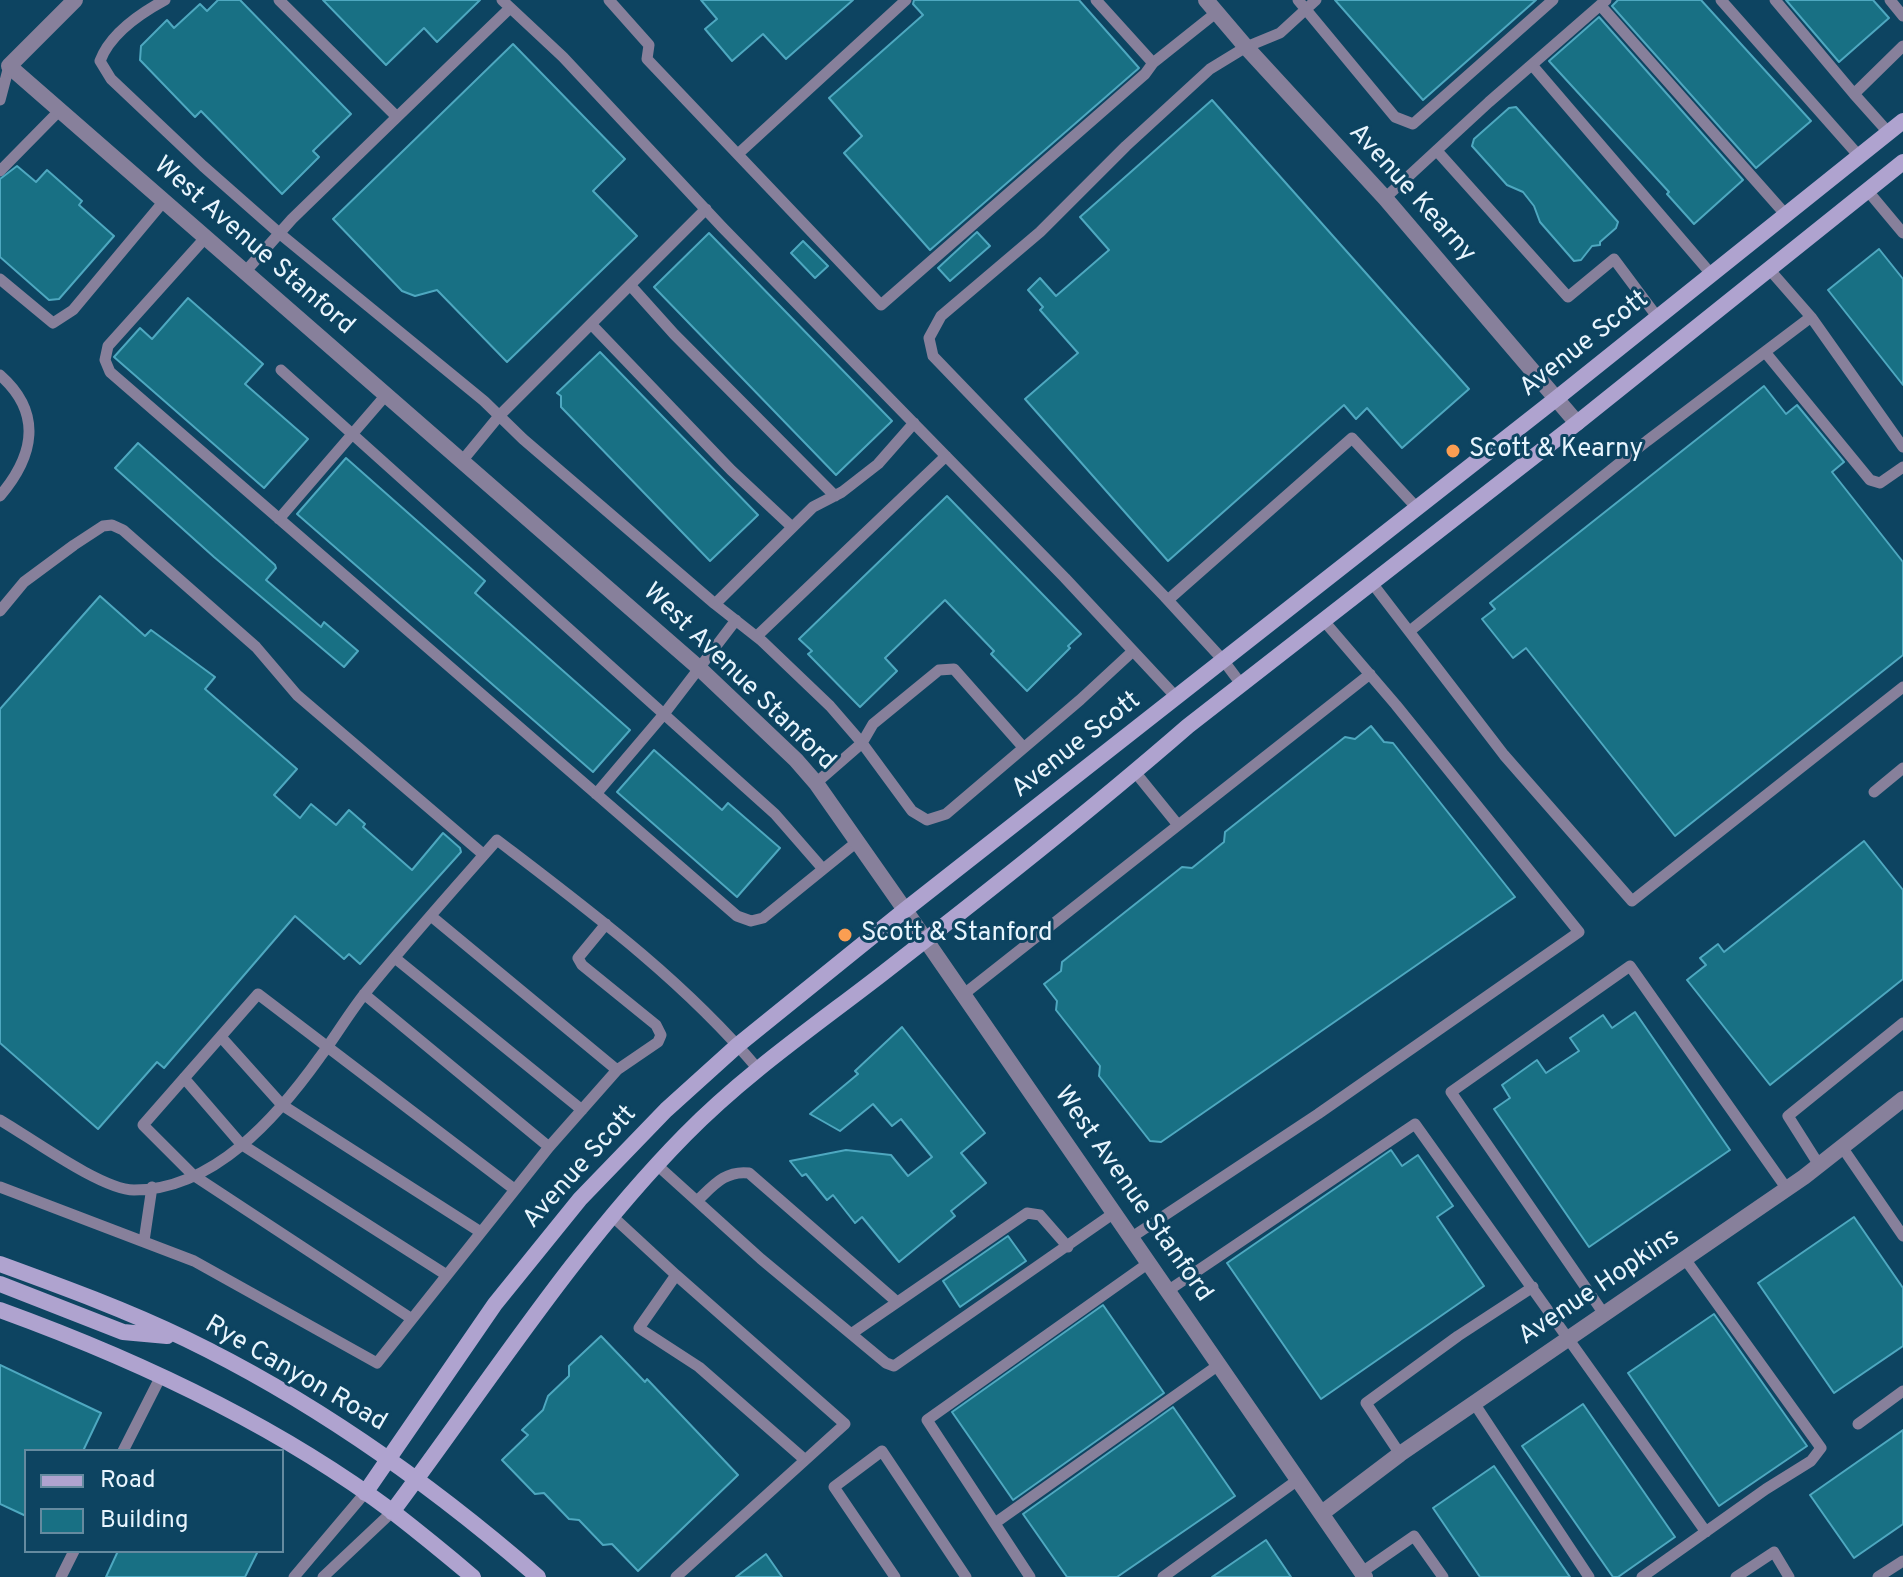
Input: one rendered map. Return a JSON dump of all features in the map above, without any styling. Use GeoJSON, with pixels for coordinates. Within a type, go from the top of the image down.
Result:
{"type":"FeatureCollection","features":[{"type":"Feature","properties":{"kind":"main road","name":"Avenue Scott"},"geometry":{"type":"LineString","coordinates":[[365,1493],[495,1304],[580,1199],[666,1110],[738,1045],[1903,121]]}},
{"type":"Feature","properties":{"kind":"main road","name":"Avenue Scott"},"geometry":{"type":"LineString","coordinates":[[392,1512],[516,1338],[611,1215],[687,1132],[758,1069],[926,939],[1241,684],[1577,423],[1903,162]]}},
{"type":"Feature","properties":{"kind":"main road","name":"Rye Canyon Road"},"geometry":{"type":"LineString","coordinates":[[0,1264],[185,1338],[240,1367],[388,1458],[489,1535],[538,1577]]}},
{"type":"Feature","properties":{"kind":"main road"},"geometry":{"type":"LineString","coordinates":[[0,1284],[123,1332],[185,1338]]}},
{"type":"Feature","properties":{"kind":"main road"},"geometry":{"type":"LineString","coordinates":[[0,1310],[161,1376],[261,1429],[365,1493],[473,1577]]}},
{"type":"Feature","properties":{"kind":"street"},"geometry":{"type":"LineString","coordinates":[[9,66],[75,0]]}},
{"type":"Feature","properties":{"kind":"street","name":"Avenue Kearny"},"geometry":{"type":"LineString","coordinates":[[1211,6],[1385,198],[1577,423]]}},
{"type":"Feature","properties":{"kind":"street","name":"West Avenue Stanford"},"geometry":{"type":"LineString","coordinates":[[9,66],[699,668],[796,760],[858,841],[1364,1575]]}},
{"type":"Feature","properties":{"kind":"street","name":"Avenue Hopkins"},"geometry":{"type":"LineString","coordinates":[[1322,1513],[1400,1454],[1787,1189],[1903,1099]]}},
{"type":"Feature","properties":{"kind":"lane"},"geometry":{"type":"LineString","coordinates":[[165,0],[147,10],[105,48],[100,61],[111,79],[279,233],[406,335],[715,604],[757,636],[830,706],[862,743],[912,811],[927,820],[946,814],[1133,651]]}},
{"type":"Feature","properties":{"kind":"lane"},"geometry":{"type":"LineString","coordinates":[[279,0],[397,117]]}},
{"type":"Feature","properties":{"kind":"lane"},"geometry":{"type":"LineString","coordinates":[[609,0],[649,45],[647,59],[881,305],[1145,74],[1211,6]]}},
{"type":"Feature","properties":{"kind":"lane"},"geometry":{"type":"LineString","coordinates":[[738,154],[906,0]]}},
{"type":"Feature","properties":{"kind":"lane"},"geometry":{"type":"LineString","coordinates":[[1096,0],[1153,63]]}},
{"type":"Feature","properties":{"kind":"lane"},"geometry":{"type":"LineString","coordinates":[[1241,684],[1168,600],[933,356],[929,338],[941,316],[1040,232],[1126,146],[1210,69],[1246,47],[1280,33],[1302,5],[1316,0]]}},
{"type":"Feature","properties":{"kind":"lane"},"geometry":{"type":"LineString","coordinates":[[1302,5],[1395,117],[1413,124],[1553,0]]}},
{"type":"Feature","properties":{"kind":"lane"},"geometry":{"type":"LineString","coordinates":[[1721,0],[1859,156]]}},
{"type":"Feature","properties":{"kind":"lane"},"geometry":{"type":"LineString","coordinates":[[1775,0],[1888,132]]}},
{"type":"Feature","properties":{"kind":"lane"},"geometry":{"type":"LineString","coordinates":[[1890,0],[1903,16]]}},
{"type":"Feature","properties":{"kind":"lane"},"geometry":{"type":"LineString","coordinates":[[1385,198],[1603,3],[1786,215]]}},
{"type":"Feature","properties":{"kind":"lane"},"geometry":{"type":"LineString","coordinates":[[245,272],[279,233],[506,4],[563,57],[1177,698]]}},
{"type":"Feature","properties":{"kind":"lane"},"geometry":{"type":"LineString","coordinates":[[1854,94],[1903,46]]}},
{"type":"Feature","properties":{"kind":"lane"},"geometry":{"type":"LineString","coordinates":[[1532,65],[1712,275]]}},
{"type":"Feature","properties":{"kind":"lane"},"geometry":{"type":"LineString","coordinates":[[0,100],[9,66]]}},
{"type":"Feature","properties":{"kind":"lane"},"geometry":{"type":"LineString","coordinates":[[0,171],[60,110]]}},
{"type":"Feature","properties":{"kind":"lane"},"geometry":{"type":"LineString","coordinates":[[1437,151],[1568,297],[1614,259],[1658,318]]}},
{"type":"Feature","properties":{"kind":"lane"},"geometry":{"type":"LineString","coordinates":[[1867,190],[1903,233]]}},
{"type":"Feature","properties":{"kind":"lane"},"geometry":{"type":"LineString","coordinates":[[0,279],[53,323],[73,310],[164,201]]}},
{"type":"Feature","properties":{"kind":"lane"},"geometry":{"type":"LineString","coordinates":[[462,461],[499,416],[706,209]]}},
{"type":"Feature","properties":{"kind":"lane"},"geometry":{"type":"LineString","coordinates":[[206,237],[108,346],[105,360],[110,372],[737,916],[751,921],[763,918],[858,841]]}},
{"type":"Feature","properties":{"kind":"lane"},"geometry":{"type":"LineString","coordinates":[[1769,269],[1811,317],[1903,447]]}},
{"type":"Feature","properties":{"kind":"lane"},"geometry":{"type":"LineString","coordinates":[[630,285],[674,334],[835,496]]}},
{"type":"Feature","properties":{"kind":"lane"},"geometry":{"type":"LineString","coordinates":[[1411,630],[1647,441],[1811,317]]}},
{"type":"Feature","properties":{"kind":"lane"},"geometry":{"type":"LineString","coordinates":[[591,324],[731,470],[792,527]]}},
{"type":"Feature","properties":{"kind":"lane"},"geometry":{"type":"LineString","coordinates":[[1765,352],[1870,480],[1880,483],[1903,467]]}},
{"type":"Feature","properties":{"kind":"lane"},"geometry":{"type":"LineString","coordinates":[[281,370],[775,814],[823,869]]}},
{"type":"Feature","properties":{"kind":"lane"},"geometry":{"type":"LineString","coordinates":[[0,375],[12,386],[28,416],[28,445],[18,476],[0,496]]}},
{"type":"Feature","properties":{"kind":"lane"},"geometry":{"type":"LineString","coordinates":[[279,519],[386,395]]}},
{"type":"Feature","properties":{"kind":"lane"},"geometry":{"type":"LineString","coordinates":[[715,604],[813,507],[835,496],[878,464],[914,423]]}},
{"type":"Feature","properties":{"kind":"lane"},"geometry":{"type":"LineString","coordinates":[[1168,600],[1352,438],[1417,508]]}},
{"type":"Feature","properties":{"kind":"lane"},"geometry":{"type":"LineString","coordinates":[[757,636],[946,456]]}},
{"type":"Feature","properties":{"kind":"lane"},"geometry":{"type":"LineString","coordinates":[[0,611],[24,582],[74,545],[103,526],[112,525],[123,530],[256,647],[297,695],[484,855]]}},
{"type":"Feature","properties":{"kind":"lane"},"geometry":{"type":"LineString","coordinates":[[1372,583],[1504,755],[1632,901],[1903,687]]}},
{"type":"Feature","properties":{"kind":"lane"},"geometry":{"type":"LineString","coordinates":[[596,794],[664,714],[736,620]]}},
{"type":"Feature","properties":{"kind":"lane"},"geometry":{"type":"LineString","coordinates":[[1132,1237],[1318,1114],[1579,932],[1324,621]]}},
{"type":"Feature","properties":{"kind":"lane"},"geometry":{"type":"LineString","coordinates":[[816,783],[862,743],[873,724],[939,670],[954,669],[1023,747]]}},
{"type":"Feature","properties":{"kind":"lane"},"geometry":{"type":"LineString","coordinates":[[964,994],[1370,674]]}},
{"type":"Feature","properties":{"kind":"lane"},"geometry":{"type":"LineString","coordinates":[[1874,792],[1903,768]]}},
{"type":"Feature","properties":{"kind":"lane"},"geometry":{"type":"LineString","coordinates":[[1135,772],[1178,825]]}},
{"type":"Feature","properties":{"kind":"lane"},"geometry":{"type":"LineString","coordinates":[[0,1120],[89,1175],[132,1191],[173,1184],[218,1164],[282,1105],[364,994],[497,840],[606,924],[694,999],[758,1069]]}},
{"type":"Feature","properties":{"kind":"lane"},"geometry":{"type":"LineString","coordinates":[[431,916],[617,1070]]}},
{"type":"Feature","properties":{"kind":"lane"},"geometry":{"type":"LineString","coordinates":[[0,1187],[194,1261],[377,1363],[479,1231],[549,1147],[617,1070],[658,1042],[661,1035],[656,1025],[582,965],[578,958],[606,924]]}},
{"type":"Feature","properties":{"kind":"lane"},"geometry":{"type":"LineString","coordinates":[[395,958],[582,1110]]}},
{"type":"Feature","properties":{"kind":"lane"},"geometry":{"type":"LineString","coordinates":[[1604,1314],[1451,1092],[1630,966],[1787,1189]]}},
{"type":"Feature","properties":{"kind":"lane"},"geometry":{"type":"LineString","coordinates":[[412,1319],[193,1175],[143,1125],[258,994],[514,1189]]}},
{"type":"Feature","properties":{"kind":"lane"},"geometry":{"type":"LineString","coordinates":[[364,994],[549,1147]]}},
{"type":"Feature","properties":{"kind":"lane"},"geometry":{"type":"LineString","coordinates":[[1819,1165],[1788,1116],[1903,1023]]}},
{"type":"Feature","properties":{"kind":"lane"},"geometry":{"type":"LineString","coordinates":[[221,1037],[282,1105],[479,1231]]}},
{"type":"Feature","properties":{"kind":"lane"},"geometry":{"type":"LineString","coordinates":[[184,1078],[241,1144],[445,1274]]}},
{"type":"Feature","properties":{"kind":"lane"},"geometry":{"type":"LineString","coordinates":[[1169,1290],[1415,1124],[1706,1532]]}},
{"type":"Feature","properties":{"kind":"lane"},"geometry":{"type":"LineString","coordinates":[[1842,1147],[1903,1236]]}},
{"type":"Feature","properties":{"kind":"lane"},"geometry":{"type":"LineString","coordinates":[[657,1165],[761,1259],[886,1363],[894,1366],[1114,1213]]}},
{"type":"Feature","properties":{"kind":"lane"},"geometry":{"type":"LineString","coordinates":[[697,1201],[723,1177],[736,1171],[749,1173],[897,1302]]}},
{"type":"Feature","properties":{"kind":"lane"},"geometry":{"type":"LineString","coordinates":[[144,1241],[152,1187]]}},
{"type":"Feature","properties":{"kind":"lane"},"geometry":{"type":"LineString","coordinates":[[851,1334],[1027,1213],[1040,1215],[1068,1247]]}},
{"type":"Feature","properties":{"kind":"lane"},"geometry":{"type":"LineString","coordinates":[[611,1215],[845,1424],[676,1577]]}},
{"type":"Feature","properties":{"kind":"lane"},"geometry":{"type":"LineString","coordinates":[[1642,1577],[1811,1461],[1821,1448],[1685,1259]]}},
{"type":"Feature","properties":{"kind":"lane"},"geometry":{"type":"LineString","coordinates":[[1030,1577],[927,1420],[1150,1262]]}},
{"type":"Feature","properties":{"kind":"lane"},"geometry":{"type":"LineString","coordinates":[[676,1275],[639,1328],[699,1367],[804,1459]]}},
{"type":"Feature","properties":{"kind":"lane"},"geometry":{"type":"LineString","coordinates":[[1400,1454],[1366,1403],[1458,1336],[1533,1287]]}},
{"type":"Feature","properties":{"kind":"lane"},"geometry":{"type":"LineString","coordinates":[[995,1523],[1220,1364]]}},
{"type":"Feature","properties":{"kind":"lane"},"geometry":{"type":"LineString","coordinates":[[124,1449],[161,1376]]}},
{"type":"Feature","properties":{"kind":"lane"},"geometry":{"type":"LineString","coordinates":[[1858,1424],[1903,1391]]}},
{"type":"Feature","properties":{"kind":"lane"},"geometry":{"type":"LineString","coordinates":[[1474,1403],[1589,1577]]}},
{"type":"Feature","properties":{"kind":"lane"},"geometry":{"type":"LineString","coordinates":[[895,1577],[834,1487],[882,1451],[966,1577]]}},
{"type":"Feature","properties":{"kind":"lane"},"geometry":{"type":"LineString","coordinates":[[1163,1577],[1299,1479]]}},
{"type":"Feature","properties":{"kind":"lane"},"geometry":{"type":"LineString","coordinates":[[294,1577],[365,1493]]}},
{"type":"Feature","properties":{"kind":"lane"},"geometry":{"type":"LineString","coordinates":[[323,1577],[392,1512]]}},
{"type":"Feature","properties":{"kind":"lane"},"geometry":{"type":"LineString","coordinates":[[1364,1575],[1414,1536],[1443,1577]]}},
{"type":"Feature","properties":{"kind":"lane"},"geometry":{"type":"LineString","coordinates":[[1736,1577],[1774,1552],[1789,1577]]}},
{"type":"Feature","properties":{"kind":"lane"},"geometry":{"type":"LineString","coordinates":[[61,1577],[73,1553]]}},
{"type":"Feature","properties":{"kind":"lane"},"geometry":{"type":"LineString","coordinates":[[1878,1577],[1903,1561]]}},
{"type":"Feature","properties":{"kind":"building"},"geometry":{"type":"Polygon","coordinates":[[[218,0],[240,0],[351,114],[313,151],[319,157],[282,194],[201,111],[195,117],[140,60],[141,46],[167,20],[174,28],[200,4],[207,11],[218,0]]]}},
{"type":"Feature","properties":{"kind":"building"},"geometry":{"type":"Polygon","coordinates":[[[323,0],[480,0],[437,42],[424,28],[386,65],[323,0]]]}},
{"type":"Feature","properties":{"kind":"building"},"geometry":{"type":"Polygon","coordinates":[[[701,0],[853,0],[786,59],[763,34],[732,61],[705,29],[717,19],[701,0]]]}},
{"type":"Feature","properties":{"kind":"building"},"geometry":{"type":"Polygon","coordinates":[[[914,0],[1079,0],[1139,68],[930,250],[844,153],[862,136],[829,98],[923,15],[913,4],[914,0]]]}},
{"type":"Feature","properties":{"kind":"building"},"geometry":{"type":"Polygon","coordinates":[[[1335,0],[1536,0],[1423,100],[1335,0]]]}},
{"type":"Feature","properties":{"kind":"building"},"geometry":{"type":"Polygon","coordinates":[[[1618,0],[1701,0],[1811,121],[1756,168],[1612,6],[1618,0]]]}},
{"type":"Feature","properties":{"kind":"building"},"geometry":{"type":"Polygon","coordinates":[[[1786,0],[1873,0],[1889,18],[1839,62],[1786,0]]]}},
{"type":"Feature","properties":{"kind":"building"},"geometry":{"type":"Polygon","coordinates":[[[1599,17],[1743,180],[1694,224],[1667,194],[1669,192],[1549,61],[1599,17]]]}},
{"type":"Feature","properties":{"kind":"building"},"geometry":{"type":"Polygon","coordinates":[[[513,44],[625,159],[593,191],[637,236],[507,362],[437,290],[415,296],[402,291],[333,219],[513,44]]]}},
{"type":"Feature","properties":{"kind":"building"},"geometry":{"type":"Polygon","coordinates":[[[1212,100],[1469,389],[1402,448],[1367,408],[1356,419],[1344,405],[1168,561],[1025,399],[1078,353],[1040,310],[1043,307],[1028,290],[1040,278],[1056,296],[1109,250],[1080,217],[1212,100]]]}},
{"type":"Feature","properties":{"kind":"building"},"geometry":{"type":"Polygon","coordinates":[[[1516,107],[1618,222],[1600,245],[1592,246],[1581,260],[1574,261],[1540,222],[1534,206],[1523,192],[1507,185],[1472,146],[1474,139],[1509,108],[1516,107]]]}},
{"type":"Feature","properties":{"kind":"building"},"geometry":{"type":"Polygon","coordinates":[[[17,166],[36,182],[47,170],[82,201],[79,205],[114,236],[59,299],[49,300],[0,257],[0,179],[17,166]]]}},
{"type":"Feature","properties":{"kind":"building"},"geometry":{"type":"Polygon","coordinates":[[[977,232],[990,246],[950,281],[938,268],[977,232]]]}},
{"type":"Feature","properties":{"kind":"building"},"geometry":{"type":"Polygon","coordinates":[[[709,233],[892,421],[836,475],[654,287],[709,233]]]}},
{"type":"Feature","properties":{"kind":"building"},"geometry":{"type":"Polygon","coordinates":[[[803,241],[828,266],[815,278],[791,253],[803,241]]]}},
{"type":"Feature","properties":{"kind":"building"},"geometry":{"type":"Polygon","coordinates":[[[1879,249],[1903,279],[1903,385],[1828,290],[1879,249]]]}},
{"type":"Feature","properties":{"kind":"building"},"geometry":{"type":"Polygon","coordinates":[[[188,298],[263,364],[245,384],[308,439],[264,488],[114,357],[140,328],[152,339],[188,298]]]}},
{"type":"Feature","properties":{"kind":"building"},"geometry":{"type":"Polygon","coordinates":[[[600,352],[758,515],[710,561],[561,407],[561,396],[557,393],[600,352]]]}},
{"type":"Feature","properties":{"kind":"building"},"geometry":{"type":"Polygon","coordinates":[[[1764,386],[1786,414],[1797,405],[1844,462],[1832,472],[1903,562],[1903,655],[1675,836],[1526,648],[1513,658],[1482,619],[1495,609],[1490,603],[1764,386]]]}},
{"type":"Feature","properties":{"kind":"building"},"geometry":{"type":"Polygon","coordinates":[[[138,443],[275,565],[276,568],[266,580],[321,627],[324,622],[358,651],[344,667],[115,468],[138,443]]]}},
{"type":"Feature","properties":{"kind":"building"},"geometry":{"type":"Polygon","coordinates":[[[346,458],[485,581],[475,593],[630,730],[593,772],[297,514],[346,458]]]}},
{"type":"Feature","properties":{"kind":"building"},"geometry":{"type":"Polygon","coordinates":[[[947,496],[1081,634],[1027,691],[945,600],[885,658],[897,671],[860,707],[808,654],[812,651],[799,639],[947,496]]]}},
{"type":"Feature","properties":{"kind":"building"},"geometry":{"type":"Polygon","coordinates":[[[100,596],[145,636],[151,630],[215,677],[205,689],[297,769],[274,795],[300,818],[311,804],[336,825],[349,810],[365,824],[363,827],[412,870],[443,833],[461,852],[360,964],[349,954],[344,959],[295,916],[164,1068],[157,1062],[98,1129],[0,1043],[0,709],[100,596]]]}},
{"type":"Feature","properties":{"kind":"building"},"geometry":{"type":"Polygon","coordinates":[[[1371,726],[1384,742],[1393,743],[1515,897],[1161,1142],[1150,1141],[1099,1076],[1100,1066],[1056,1010],[1057,1001],[1044,984],[1061,971],[1062,962],[1182,867],[1192,868],[1224,842],[1225,832],[1345,737],[1355,739],[1371,726]]]}},
{"type":"Feature","properties":{"kind":"building"},"geometry":{"type":"Polygon","coordinates":[[[654,750],[722,810],[728,803],[780,848],[737,897],[617,792],[654,750]]]}},
{"type":"Feature","properties":{"kind":"building"},"geometry":{"type":"Polygon","coordinates":[[[1864,841],[1903,890],[1903,979],[1770,1085],[1687,980],[1706,965],[1700,958],[1718,944],[1724,952],[1864,841]]]}},
{"type":"Feature","properties":{"kind":"building"},"geometry":{"type":"Polygon","coordinates":[[[1635,1012],[1730,1150],[1589,1247],[1494,1109],[1510,1098],[1502,1085],[1537,1060],[1546,1073],[1579,1051],[1570,1038],[1603,1015],[1612,1028],[1635,1012]]]}},
{"type":"Feature","properties":{"kind":"building"},"geometry":{"type":"Polygon","coordinates":[[[902,1027],[985,1133],[961,1153],[986,1183],[951,1211],[955,1216],[899,1262],[862,1217],[855,1223],[833,1195],[827,1200],[806,1174],[802,1176],[790,1161],[846,1150],[891,1155],[908,1176],[932,1157],[901,1119],[892,1126],[873,1104],[840,1131],[810,1114],[858,1074],[855,1071],[902,1027]]]}},
{"type":"Feature","properties":{"kind":"building"},"geometry":{"type":"Polygon","coordinates":[[[1391,1150],[1402,1166],[1418,1155],[1453,1206],[1437,1217],[1484,1286],[1321,1399],[1227,1263],[1391,1150]]]}},
{"type":"Feature","properties":{"kind":"building"},"geometry":{"type":"Polygon","coordinates":[[[1854,1217],[1903,1288],[1903,1346],[1834,1393],[1758,1283],[1854,1217]]]}},
{"type":"Feature","properties":{"kind":"building"},"geometry":{"type":"Polygon","coordinates":[[[1008,1236],[1026,1261],[960,1307],[943,1281],[1008,1236]]]}},
{"type":"Feature","properties":{"kind":"building"},"geometry":{"type":"Polygon","coordinates":[[[1103,1305],[1164,1393],[1013,1500],[952,1412],[1103,1305]]]}},
{"type":"Feature","properties":{"kind":"building"},"geometry":{"type":"Polygon","coordinates":[[[1714,1314],[1807,1446],[1719,1506],[1628,1373],[1714,1314]]]}},
{"type":"Feature","properties":{"kind":"building"},"geometry":{"type":"Polygon","coordinates":[[[601,1336],[645,1382],[647,1379],[738,1475],[638,1571],[612,1544],[603,1545],[579,1520],[569,1519],[544,1493],[535,1494],[502,1460],[528,1435],[522,1430],[543,1410],[548,1396],[569,1376],[569,1366],[601,1336]]]}},
{"type":"Feature","properties":{"kind":"building"},"geometry":{"type":"Polygon","coordinates":[[[0,1365],[101,1413],[84,1449],[24,1449],[24,1515],[0,1504],[0,1365]]]}},
{"type":"Feature","properties":{"kind":"building"},"geometry":{"type":"Polygon","coordinates":[[[1583,1404],[1675,1537],[1618,1577],[1613,1577],[1522,1446],[1583,1404]]]}},
{"type":"Feature","properties":{"kind":"building"},"geometry":{"type":"Polygon","coordinates":[[[1173,1407],[1235,1496],[1117,1577],[1067,1577],[1023,1514],[1173,1407]]]}},
{"type":"Feature","properties":{"kind":"building"},"geometry":{"type":"Polygon","coordinates":[[[1903,1430],[1903,1524],[1854,1558],[1810,1495],[1903,1430]]]}},
{"type":"Feature","properties":{"kind":"building"},"geometry":{"type":"Polygon","coordinates":[[[1494,1466],[1570,1577],[1480,1577],[1433,1508],[1494,1466]]]}},
{"type":"Feature","properties":{"kind":"building"},"geometry":{"type":"Polygon","coordinates":[[[1266,1540],[1291,1577],[1212,1577],[1266,1540]]]}},
{"type":"Feature","properties":{"kind":"building"},"geometry":{"type":"Polygon","coordinates":[[[117,1553],[257,1553],[245,1577],[106,1577],[117,1553]]]}},
{"type":"Feature","properties":{"kind":"building"},"geometry":{"type":"Polygon","coordinates":[[[766,1554],[782,1577],[736,1577],[766,1554]]]}},
{"type":"Feature","properties":{"kind":"place","name":"Scott & Kearny"},"geometry":{"type":"Point","coordinates":[1453,451]}},
{"type":"Feature","properties":{"kind":"place","name":"Scott & Stanford"},"geometry":{"type":"Point","coordinates":[845,935]}}]}
